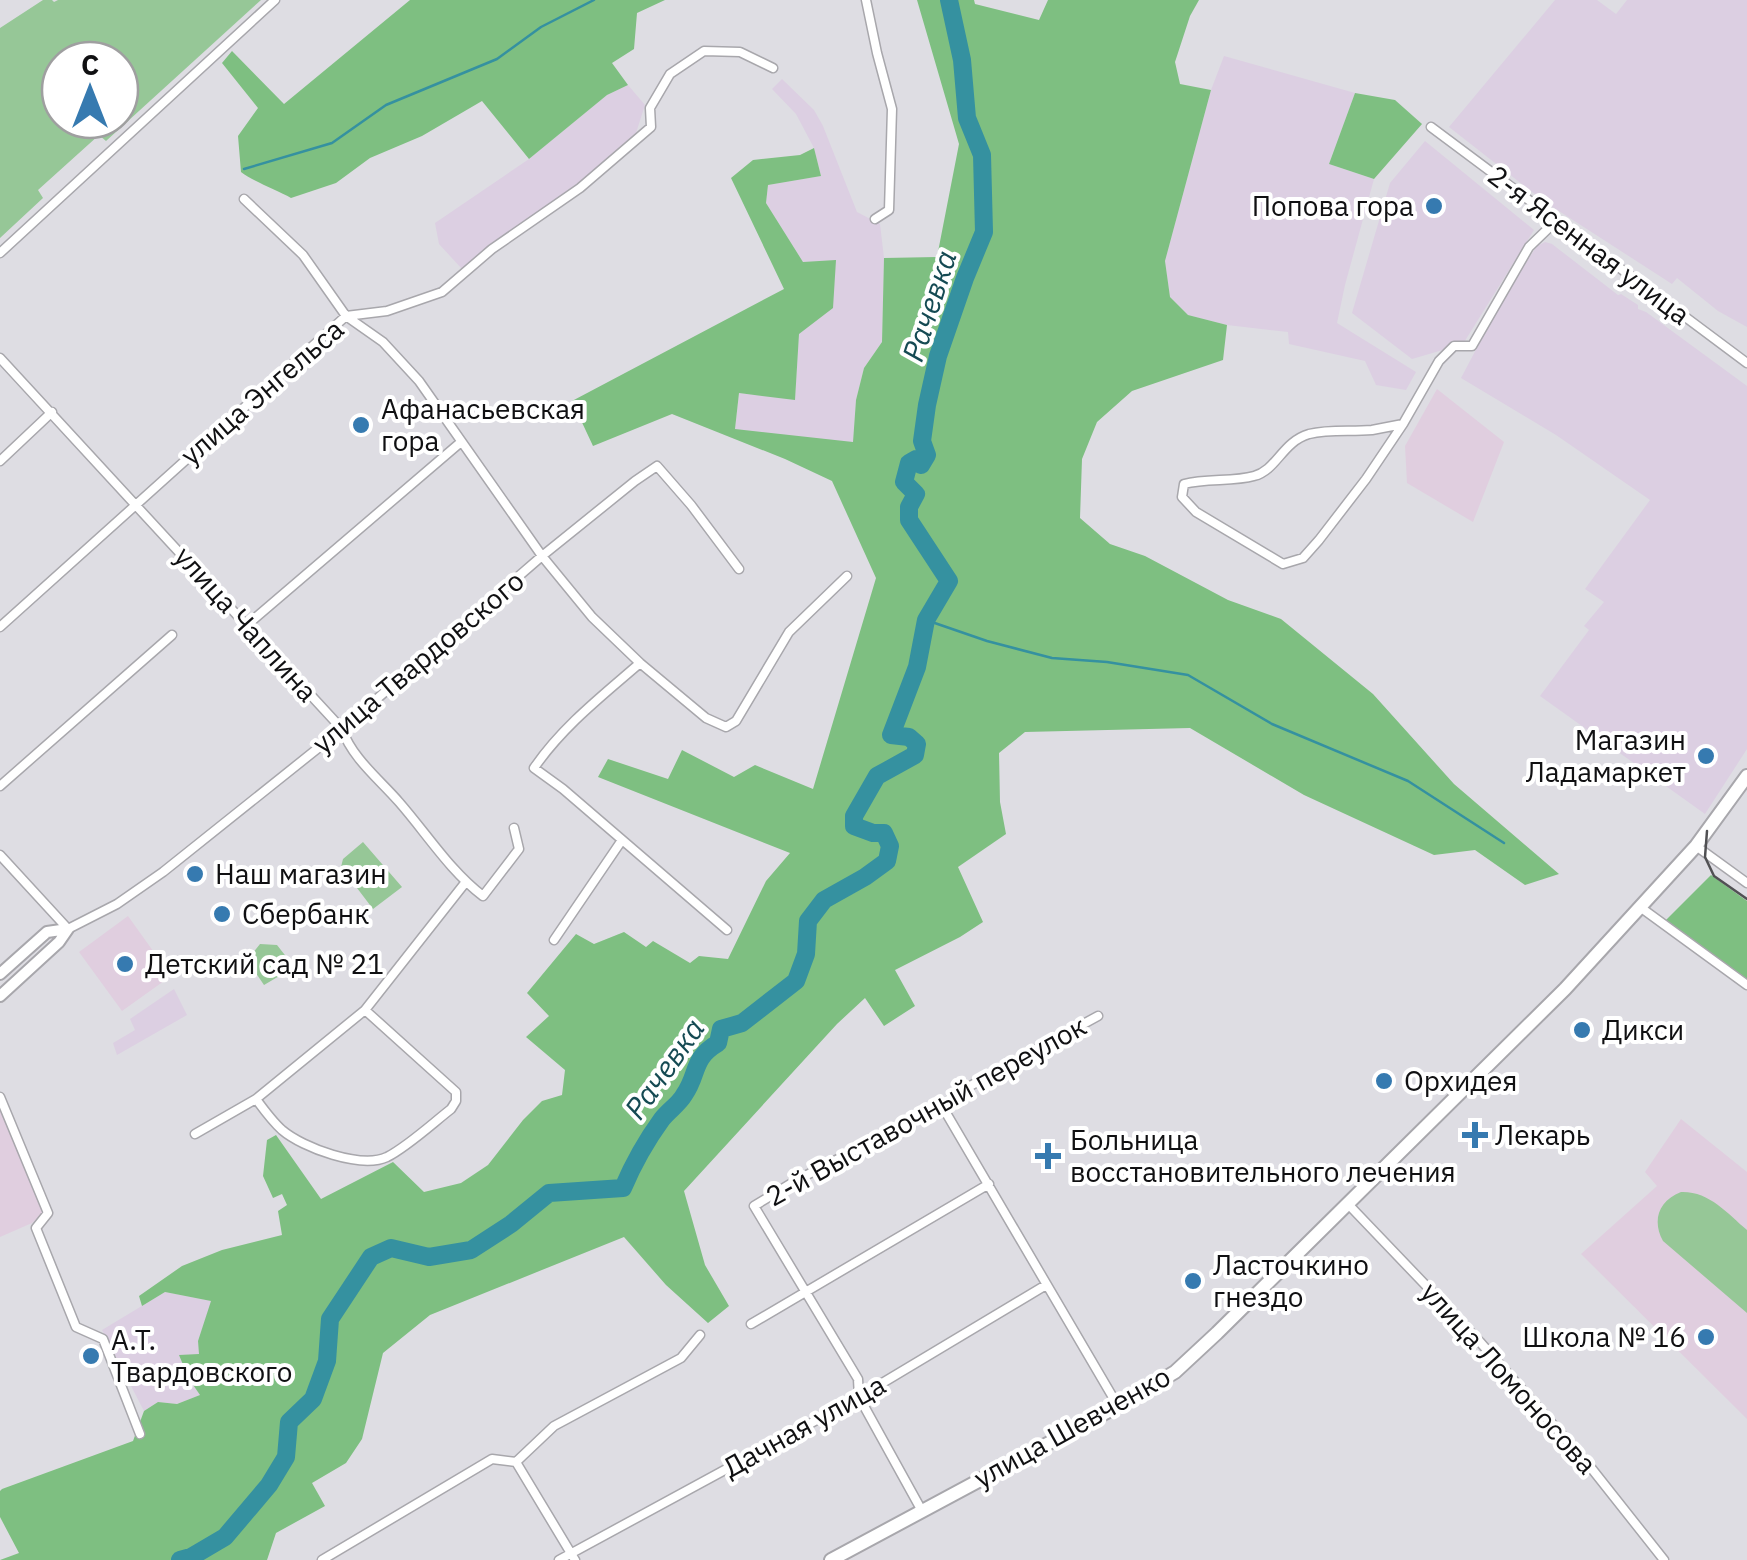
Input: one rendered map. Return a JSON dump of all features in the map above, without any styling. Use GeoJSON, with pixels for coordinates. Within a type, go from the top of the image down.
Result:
{"type":"FeatureCollection","features":[{"type":"Feature","properties":{"kind":"main road","name":"улица Шевченко"},"geometry":{"type":"LineString","coordinates":[[830,1560],[1174,1372],[1565,988],[1696,846],[1747,776]]}},
{"type":"Feature","properties":{"kind":"street"},"geometry":{"type":"LineString","coordinates":[[0,253],[276,0]]}},
{"type":"Feature","properties":{"kind":"street"},"geometry":{"type":"LineString","coordinates":[[866,0],[892,109],[889,210],[875,218]]}},
{"type":"Feature","properties":{"kind":"street","name":"улица Энгельса"},"geometry":{"type":"LineString","coordinates":[[0,628],[346,316],[387,311],[442,292],[492,248],[580,188],[651,127],[650,108],[670,74],[704,50],[740,52],[773,68]]}},
{"type":"Feature","properties":{"kind":"street","name":"2-я Ясенная улица"},"geometry":{"type":"LineString","coordinates":[[1431,127],[1747,363]]}},
{"type":"Feature","properties":{"kind":"street"},"geometry":{"type":"LineString","coordinates":[[244,198],[303,255],[346,316],[383,342],[419,381],[542,556],[592,617],[706,718],[726,727],[736,720],[790,632],[847,576]]}},
{"type":"Feature","properties":{"kind":"street"},"geometry":{"type":"LineString","coordinates":[[1403,424],[1303,436],[1256,476],[1184,484],[1182,496],[1196,512],[1284,564],[1303,558],[1366,478],[1403,424],[1439,361],[1454,346],[1472,346],[1528,247],[1556,220]]}},
{"type":"Feature","properties":{"kind":"street","name":"улица Чаплина"},"geometry":{"type":"LineString","coordinates":[[0,358],[342,729],[347,744],[466,883],[483,896],[519,850],[514,828]]}},
{"type":"Feature","properties":{"kind":"street"},"geometry":{"type":"LineString","coordinates":[[0,460],[52,412]]}},
{"type":"Feature","properties":{"kind":"street"},"geometry":{"type":"LineString","coordinates":[[247,624],[461,442]]}},
{"type":"Feature","properties":{"kind":"street","name":"улица Твардовского"},"geometry":{"type":"LineString","coordinates":[[0,974],[47,932],[68,929],[117,904],[163,872],[342,729],[542,556],[657,466],[739,569]]}},
{"type":"Feature","properties":{"kind":"street"},"geometry":{"type":"LineString","coordinates":[[0,786],[172,635]]}},
{"type":"Feature","properties":{"kind":"street"},"geometry":{"type":"LineString","coordinates":[[640,663],[576,717],[534,768],[564,789],[727,930]]}},
{"type":"Feature","properties":{"kind":"street"},"geometry":{"type":"LineString","coordinates":[[554,940],[622,840]]}},
{"type":"Feature","properties":{"kind":"street"},"geometry":{"type":"LineString","coordinates":[[1696,846],[1747,883]]}},
{"type":"Feature","properties":{"kind":"street"},"geometry":{"type":"LineString","coordinates":[[0,855],[68,929]]}},
{"type":"Feature","properties":{"kind":"street"},"geometry":{"type":"LineString","coordinates":[[195,1134],[256,1100],[365,1010],[466,883]]}},
{"type":"Feature","properties":{"kind":"street"},"geometry":{"type":"LineString","coordinates":[[1640,907],[1747,985]]}},
{"type":"Feature","properties":{"kind":"street","name":"улица Твардовского"},"geometry":{"type":"LineString","coordinates":[[0,996],[68,929]]}},
{"type":"Feature","properties":{"kind":"street"},"geometry":{"type":"LineString","coordinates":[[256,1100],[283,1131],[302,1143],[368,1162],[388,1156],[451,1109],[456,1092],[365,1010]]}},
{"type":"Feature","properties":{"kind":"street","name":"2-й Выставочный переулок"},"geometry":{"type":"LineString","coordinates":[[805,1290],[754,1206],[942,1106],[1098,1016]]}},
{"type":"Feature","properties":{"kind":"street"},"geometry":{"type":"LineString","coordinates":[[0,1098],[48,1213],[36,1228],[76,1327],[103,1339],[140,1434]]}},
{"type":"Feature","properties":{"kind":"street"},"geometry":{"type":"LineString","coordinates":[[942,1106],[1118,1406]]}},
{"type":"Feature","properties":{"kind":"street"},"geometry":{"type":"LineString","coordinates":[[751,1324],[989,1184]]}},
{"type":"Feature","properties":{"kind":"street","name":"улица Ломоносова"},"geometry":{"type":"LineString","coordinates":[[1347,1203],[1492,1355],[1592,1468],[1664,1560]]}},
{"type":"Feature","properties":{"kind":"street","name":"Дачная улица"},"geometry":{"type":"LineString","coordinates":[[559,1560],[573,1557],[859,1397],[1046,1285]]}},
{"type":"Feature","properties":{"kind":"street"},"geometry":{"type":"LineString","coordinates":[[805,1290],[858,1379],[859,1397],[922,1511]]}},
{"type":"Feature","properties":{"kind":"street"},"geometry":{"type":"LineString","coordinates":[[516,1462],[554,1426],[681,1358],[700,1335]]}},
{"type":"Feature","properties":{"kind":"street"},"geometry":{"type":"LineString","coordinates":[[322,1560],[492,1459],[516,1462]]}},
{"type":"Feature","properties":{"kind":"street"},"geometry":{"type":"LineString","coordinates":[[516,1462],[573,1557]]}},
{"type":"Feature","properties":{"kind":"shaded area"},"geometry":{"type":"Polygon","coordinates":[[[1555,0],[1597,0],[1616,14],[1627,0],[1747,0],[1747,327],[1718,311],[1677,278],[1672,284],[1545,202],[1449,127],[1555,0]]]}},
{"type":"Feature","properties":{"kind":"shaded area"},"geometry":{"type":"Polygon","coordinates":[[[1224,56],[1355,93],[1329,164],[1374,179],[1337,323],[1416,372],[1406,390],[1376,385],[1365,361],[1289,344],[1288,332],[1227,325],[1188,315],[1170,297],[1165,261],[1211,90],[1224,56]]]}},
{"type":"Feature","properties":{"kind":"shaded area"},"geometry":{"type":"Polygon","coordinates":[[[782,79],[814,110],[857,212],[880,224],[884,258],[882,342],[864,368],[856,400],[853,443],[735,430],[739,393],[795,399],[803,262],[766,203],[768,185],[821,176],[814,148],[796,114],[772,89],[782,79]]]}},
{"type":"Feature","properties":{"kind":"shaded area"},"geometry":{"type":"Polygon","coordinates":[[[628,85],[645,105],[636,133],[577,186],[462,269],[439,244],[435,223],[529,159],[607,95],[628,85]]]}},
{"type":"Feature","properties":{"kind":"shaded area"},"geometry":{"type":"Polygon","coordinates":[[[1425,141],[1534,230],[1463,344],[1412,359],[1352,313],[1390,183],[1425,141]]]}},
{"type":"Feature","properties":{"kind":"shaded area"},"geometry":{"type":"Polygon","coordinates":[[[1545,242],[1747,386],[1747,749],[1705,814],[1540,696],[1589,630],[1584,626],[1604,602],[1585,589],[1650,500],[1556,435],[1461,378],[1508,289],[1537,246],[1545,242]]]}},
{"type":"Feature","properties":{"kind":"shaded area"},"geometry":{"type":"Polygon","coordinates":[[[1437,389],[1504,442],[1473,522],[1407,483],[1405,446],[1437,389]]]}},
{"type":"Feature","properties":{"kind":"shaded area","name":"Детский сад № 21"},"geometry":{"type":"Polygon","coordinates":[[[128,916],[171,976],[122,1011],[79,952],[128,916]]]}},
{"type":"Feature","properties":{"kind":"shaded area"},"geometry":{"type":"Polygon","coordinates":[[[174,989],[187,1015],[117,1055],[113,1043],[135,1030],[130,1019],[174,989]]]}},
{"type":"Feature","properties":{"kind":"shaded area"},"geometry":{"type":"Polygon","coordinates":[[[0,1110],[44,1212],[32,1223],[0,1237],[0,1110]]]}},
{"type":"Feature","properties":{"kind":"shaded area","name":"Школа № 16"},"geometry":{"type":"Polygon","coordinates":[[[1681,1119],[1747,1172],[1747,1419],[1581,1254],[1657,1186],[1645,1172],[1681,1119]]]}},
{"type":"Feature","properties":{"kind":"shaded area"},"geometry":{"type":"Polygon","coordinates":[[[165,1292],[212,1301],[198,1341],[200,1355],[180,1355],[200,1395],[177,1404],[158,1402],[144,1411],[102,1330],[165,1292]]]}},
{"type":"Feature","properties":{"kind":"green space"},"geometry":{"type":"Polygon","coordinates":[[[43,0],[261,0],[140,110],[140,40],[40,40],[40,140],[93,140],[38,190],[43,198],[0,238],[0,28],[43,0]]]}},
{"type":"Feature","properties":{"kind":"green space"},"geometry":{"type":"Polygon","coordinates":[[[410,0],[665,0],[637,13],[634,49],[612,63],[628,85],[607,95],[529,159],[482,101],[422,136],[370,158],[336,183],[291,198],[241,172],[238,136],[258,108],[222,63],[232,51],[284,104],[410,0]]]}},
{"type":"Feature","properties":{"kind":"green space"},"geometry":{"type":"Polygon","coordinates":[[[917,0],[974,0],[975,4],[1039,20],[1048,0],[1199,0],[1175,62],[1180,84],[1211,90],[1165,261],[1170,297],[1188,315],[1227,325],[1223,360],[1132,391],[1097,422],[1082,459],[1080,518],[1110,544],[1145,556],[1228,600],[1281,619],[1373,694],[1454,784],[1559,874],[1525,885],[1475,850],[1434,855],[1304,795],[1190,728],[1025,732],[999,753],[1000,802],[1006,834],[958,867],[983,922],[895,970],[915,1006],[884,1026],[865,998],[684,1191],[705,1265],[729,1306],[708,1323],[666,1285],[624,1237],[430,1315],[383,1353],[362,1439],[346,1463],[312,1483],[325,1506],[276,1533],[267,1560],[0,1560],[19,1553],[0,1517],[2,1489],[133,1441],[144,1411],[158,1402],[177,1404],[200,1395],[179,1355],[199,1354],[198,1341],[211,1301],[165,1292],[142,1306],[139,1296],[182,1266],[222,1250],[282,1235],[278,1211],[287,1205],[282,1194],[273,1198],[263,1176],[267,1140],[276,1135],[321,1199],[393,1162],[424,1192],[461,1183],[488,1165],[542,1101],[562,1095],[565,1070],[526,1037],[549,1016],[527,993],[576,934],[594,944],[624,932],[646,947],[653,941],[690,963],[699,956],[728,959],[766,881],[790,853],[598,777],[608,759],[668,779],[682,750],[734,777],[755,765],[813,789],[876,578],[832,481],[672,414],[593,446],[572,401],[784,289],[731,178],[753,160],[800,155],[814,148],[821,176],[768,185],[766,203],[803,262],[836,260],[833,308],[799,334],[795,400],[739,393],[735,429],[853,442],[856,400],[864,368],[882,342],[884,258],[937,257],[959,144],[917,0]]]}},
{"type":"Feature","properties":{"kind":"green space"},"geometry":{"type":"Polygon","coordinates":[[[1355,93],[1395,100],[1422,124],[1374,179],[1329,164],[1355,93]]]}},
{"type":"Feature","properties":{"kind":"green space"},"geometry":{"type":"Polygon","coordinates":[[[363,842],[402,887],[373,909],[341,867],[343,859],[363,842]]]}},
{"type":"Feature","properties":{"kind":"green space"},"geometry":{"type":"Polygon","coordinates":[[[1711,875],[1747,901],[1747,983],[1664,922],[1711,875]]]}},
{"type":"Feature","properties":{"kind":"green space"},"geometry":{"type":"Polygon","coordinates":[[[260,944],[277,945],[288,959],[281,975],[264,985],[247,960],[260,944]]]}},
{"type":"Feature","properties":{"kind":"green space"},"geometry":{"type":"Polygon","coordinates":[[[1681,1192],[1709,1199],[1747,1230],[1747,1313],[1663,1241],[1659,1212],[1681,1192]]]}},
{"type":"Feature","properties":{"kind":"waterway"},"geometry":{"type":"LineString","coordinates":[[244,169],[332,143],[386,105],[497,59],[541,27],[594,0]]}},
{"type":"Feature","properties":{"kind":"waterway","name":"Рачевка"},"geometry":{"type":"LineString","coordinates":[[180,1560],[225,1537],[269,1485],[286,1457],[289,1422],[313,1399],[327,1361],[330,1319],[371,1257],[391,1248],[429,1257],[471,1250],[549,1193],[623,1188],[651,1135],[689,1087],[699,1061],[718,1043],[721,1029],[742,1023],[796,981],[806,954],[808,921],[824,900],[887,861],[890,846],[884,833],[854,826],[854,816],[877,776],[915,755],[917,744],[909,737],[891,735],[917,667],[926,620],[949,581],[909,520],[909,507],[916,494],[904,482],[909,463],[916,459],[921,465],[927,455],[922,441],[938,356],[984,232],[982,155],[967,118],[962,60],[949,0]]}},
{"type":"Feature","properties":{"kind":"waterway"},"geometry":{"type":"LineString","coordinates":[[926,620],[1052,658],[1188,675],[1272,724],[1408,781],[1504,843]]}},
{"type":"Feature","properties":{"kind":"tram line"},"geometry":{"type":"LineString","coordinates":[[1707,831],[1705,857],[1714,876],[1747,899]]}},
{"type":"Feature","properties":{"kind":"place","name":"Попова гора"},"geometry":{"type":"Point","coordinates":[1434,206]}},
{"type":"Feature","properties":{"kind":"place","name":"Афанасьевская гора"},"geometry":{"type":"Point","coordinates":[361,425]}},
{"type":"Feature","properties":{"kind":"place","name":"Магазин Ладамаркет"},"geometry":{"type":"Point","coordinates":[1706,756]}},
{"type":"Feature","properties":{"kind":"place","name":"Наш магазин"},"geometry":{"type":"Point","coordinates":[195,874]}},
{"type":"Feature","properties":{"kind":"place","name":"Сбербанк"},"geometry":{"type":"Point","coordinates":[222,914]}},
{"type":"Feature","properties":{"kind":"place","name":"Детский сад № 21"},"geometry":{"type":"Point","coordinates":[125,964]}},
{"type":"Feature","properties":{"kind":"place","name":"Дикси"},"geometry":{"type":"Point","coordinates":[1582,1030]}},
{"type":"Feature","properties":{"kind":"place","name":"Орхидея"},"geometry":{"type":"Point","coordinates":[1384,1081]}},
{"type":"Feature","properties":{"kind":"place","name":"Лекарь"},"geometry":{"type":"Point","coordinates":[1475,1135]}},
{"type":"Feature","properties":{"kind":"place","name":"Больница восстановительного лечения"},"geometry":{"type":"Point","coordinates":[1048,1156]}},
{"type":"Feature","properties":{"kind":"place","name":"Ласточкино гнездо"},"geometry":{"type":"Point","coordinates":[1193,1281]}},
{"type":"Feature","properties":{"kind":"place","name":"Школа № 16"},"geometry":{"type":"Point","coordinates":[1706,1337]}},
{"type":"Feature","properties":{"kind":"place","name":"А.Т. Твардовского"},"geometry":{"type":"Point","coordinates":[91,1356]}}]}
